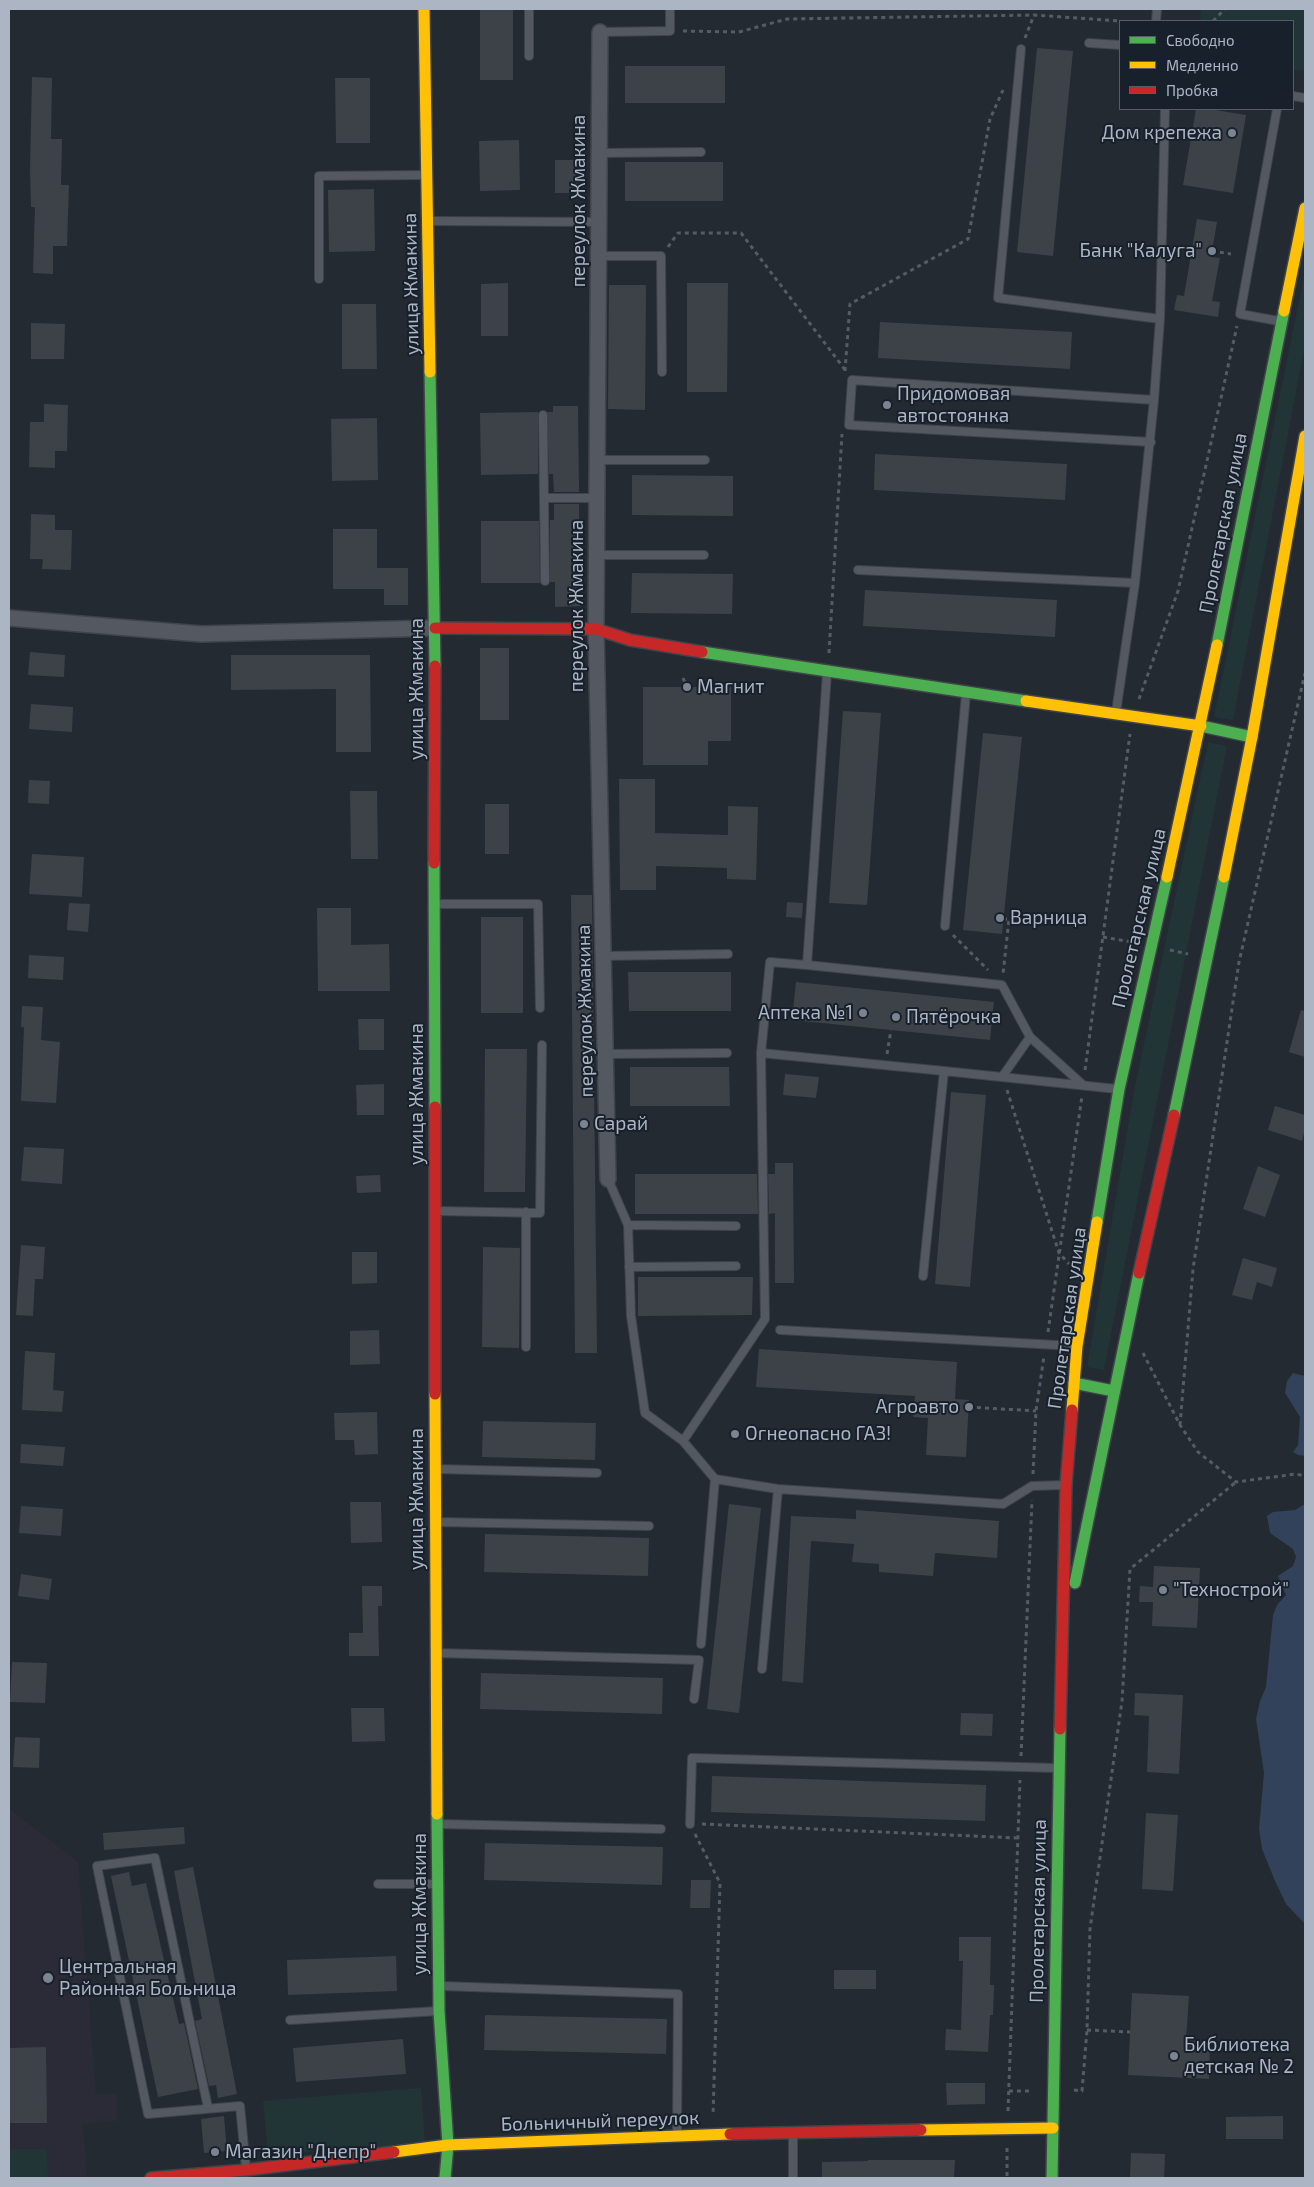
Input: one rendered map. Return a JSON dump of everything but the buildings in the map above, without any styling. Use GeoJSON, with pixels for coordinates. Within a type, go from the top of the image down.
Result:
{"type":"FeatureCollection","features":[{"type":"Feature","properties":{"kind":"street","name":"улица Жмакина"},"geometry":{"type":"LineString","coordinates":[[424,9],[435,628],[436,1211],[434,1522],[438,1986],[448,2145],[445,2178]]}},
{"type":"Feature","properties":{"kind":"street","name":"переулок Жмакина"},"geometry":{"type":"LineString","coordinates":[[600,32],[596,629],[608,1179]]}},
{"type":"Feature","properties":{"kind":"street","name":"Пролетарская улица"},"geometry":{"type":"LineString","coordinates":[[1052,2178],[1058,1768],[1066,1485],[1077,1346],[1119,1089],[1201,726],[1305,208]]}},
{"type":"Feature","properties":{"kind":"street","name":"Пролетарская улица"},"geometry":{"type":"LineString","coordinates":[[1063,1644],[1114,1391],[1208,958],[1252,737],[1305,436]]}},
{"type":"Feature","properties":{"kind":"street"},"geometry":{"type":"LineString","coordinates":[[9,618],[201,634],[435,628],[596,629],[630,640],[827,672],[1201,726],[1252,737]]}},
{"type":"Feature","properties":{"kind":"street"},"geometry":{"type":"LineString","coordinates":[[1074,1383],[1114,1391]]}},
{"type":"Feature","properties":{"kind":"street","name":"Больничный переулок"},"geometry":{"type":"LineString","coordinates":[[151,2178],[246,2170],[448,2145],[677,2135],[1053,2128]]}},
{"type":"Feature","properties":{"kind":"lane"},"geometry":{"type":"LineString","coordinates":[[529,9],[529,56]]}},
{"type":"Feature","properties":{"kind":"lane"},"geometry":{"type":"LineString","coordinates":[[600,32],[670,31],[670,9]]}},
{"type":"Feature","properties":{"kind":"lane"},"geometry":{"type":"LineString","coordinates":[[1089,43],[1119,45]]}},
{"type":"Feature","properties":{"kind":"lane"},"geometry":{"type":"LineString","coordinates":[[1022,49],[998,298],[1160,319]]}},
{"type":"Feature","properties":{"kind":"lane"},"geometry":{"type":"LineString","coordinates":[[1116,714],[1135,583],[1151,442],[1160,319],[1165,110]]}},
{"type":"Feature","properties":{"kind":"lane"},"geometry":{"type":"LineString","coordinates":[[1277,110],[1240,314],[1281,322]]}},
{"type":"Feature","properties":{"kind":"lane"},"geometry":{"type":"LineString","coordinates":[[599,153],[701,152]]}},
{"type":"Feature","properties":{"kind":"lane"},"geometry":{"type":"LineString","coordinates":[[319,279],[319,176],[426,175]]}},
{"type":"Feature","properties":{"kind":"lane"},"geometry":{"type":"LineString","coordinates":[[427,221],[598,222]]}},
{"type":"Feature","properties":{"kind":"lane"},"geometry":{"type":"LineString","coordinates":[[598,256],[661,256],[662,372]]}},
{"type":"Feature","properties":{"kind":"lane"},"geometry":{"type":"LineString","coordinates":[[1151,442],[849,425],[849,380],[1154,400]]}},
{"type":"Feature","properties":{"kind":"lane"},"geometry":{"type":"LineString","coordinates":[[543,415],[545,581]]}},
{"type":"Feature","properties":{"kind":"lane"},"geometry":{"type":"LineString","coordinates":[[597,460],[705,460]]}},
{"type":"Feature","properties":{"kind":"lane"},"geometry":{"type":"LineString","coordinates":[[544,498],[597,498]]}},
{"type":"Feature","properties":{"kind":"lane"},"geometry":{"type":"LineString","coordinates":[[596,554],[704,555]]}},
{"type":"Feature","properties":{"kind":"lane"},"geometry":{"type":"LineString","coordinates":[[858,570],[1135,583]]}},
{"type":"Feature","properties":{"kind":"lane"},"geometry":{"type":"LineString","coordinates":[[807,965],[827,672]]}},
{"type":"Feature","properties":{"kind":"lane"},"geometry":{"type":"LineString","coordinates":[[945,926],[967,693]]}},
{"type":"Feature","properties":{"kind":"lane"},"geometry":{"type":"LineString","coordinates":[[434,904],[538,904],[540,1008]]}},
{"type":"Feature","properties":{"kind":"lane"},"geometry":{"type":"LineString","coordinates":[[604,956],[728,954]]}},
{"type":"Feature","properties":{"kind":"lane"},"geometry":{"type":"LineString","coordinates":[[684,1441],[765,1319],[761,1053],[770,962],[1002,985],[1030,1037],[1083,1085]]}},
{"type":"Feature","properties":{"kind":"lane"},"geometry":{"type":"LineString","coordinates":[[1002,1077],[1030,1037]]}},
{"type":"Feature","properties":{"kind":"lane"},"geometry":{"type":"LineString","coordinates":[[436,1211],[540,1213],[542,1045]]}},
{"type":"Feature","properties":{"kind":"lane"},"geometry":{"type":"LineString","coordinates":[[606,1054],[727,1052]]}},
{"type":"Feature","properties":{"kind":"lane"},"geometry":{"type":"LineString","coordinates":[[761,1053],[1119,1089]]}},
{"type":"Feature","properties":{"kind":"lane"},"geometry":{"type":"LineString","coordinates":[[924,1276],[944,1071]]}},
{"type":"Feature","properties":{"kind":"lane"},"geometry":{"type":"LineString","coordinates":[[608,1179],[628,1225],[631,1316],[645,1413],[684,1441],[715,1479],[778,1489],[1003,1504],[1032,1486],[1066,1485]]}},
{"type":"Feature","properties":{"kind":"lane"},"geometry":{"type":"LineString","coordinates":[[526,1212],[526,1347]]}},
{"type":"Feature","properties":{"kind":"lane"},"geometry":{"type":"LineString","coordinates":[[628,1225],[736,1226]]}},
{"type":"Feature","properties":{"kind":"lane"},"geometry":{"type":"LineString","coordinates":[[629,1267],[736,1266]]}},
{"type":"Feature","properties":{"kind":"lane"},"geometry":{"type":"LineString","coordinates":[[780,1330],[1077,1346]]}},
{"type":"Feature","properties":{"kind":"lane"},"geometry":{"type":"LineString","coordinates":[[434,1469],[597,1473]]}},
{"type":"Feature","properties":{"kind":"lane"},"geometry":{"type":"LineString","coordinates":[[701,1644],[715,1479]]}},
{"type":"Feature","properties":{"kind":"lane"},"geometry":{"type":"LineString","coordinates":[[762,1669],[778,1489]]}},
{"type":"Feature","properties":{"kind":"lane"},"geometry":{"type":"LineString","coordinates":[[434,1522],[649,1526]]}},
{"type":"Feature","properties":{"kind":"lane"},"geometry":{"type":"LineString","coordinates":[[436,1653],[699,1660],[694,1699]]}},
{"type":"Feature","properties":{"kind":"lane"},"geometry":{"type":"LineString","coordinates":[[690,1824],[692,1758],[1058,1768]]}},
{"type":"Feature","properties":{"kind":"lane"},"geometry":{"type":"LineString","coordinates":[[437,1824],[661,1829]]}},
{"type":"Feature","properties":{"kind":"lane"},"geometry":{"type":"LineString","coordinates":[[208,2108],[156,1858],[97,1866],[148,2114],[240,2106],[246,2170]]}},
{"type":"Feature","properties":{"kind":"lane"},"geometry":{"type":"LineString","coordinates":[[378,1884],[438,1884]]}},
{"type":"Feature","properties":{"kind":"lane"},"geometry":{"type":"LineString","coordinates":[[438,1986],[678,1994],[677,2135]]}},
{"type":"Feature","properties":{"kind":"lane"},"geometry":{"type":"LineString","coordinates":[[290,2020],[439,2011]]}},
{"type":"Feature","properties":{"kind":"lane"},"geometry":{"type":"LineString","coordinates":[[792,2178],[793,2133]]}},
{"type":"Feature","properties":{"kind":"path"},"geometry":{"type":"LineString","coordinates":[[1215,20],[1225,9]]}},
{"type":"Feature","properties":{"kind":"path"},"geometry":{"type":"LineString","coordinates":[[670,31],[739,32],[787,19],[1034,15],[1119,21]]}},
{"type":"Feature","properties":{"kind":"path"},"geometry":{"type":"LineString","coordinates":[[1022,49],[1034,15]]}},
{"type":"Feature","properties":{"kind":"path"},"geometry":{"type":"LineString","coordinates":[[849,380],[846,371],[850,304],[968,239],[990,118],[1006,84]]}},
{"type":"Feature","properties":{"kind":"path"},"geometry":{"type":"LineString","coordinates":[[661,256],[678,233],[741,233],[846,371],[849,380]]}},
{"type":"Feature","properties":{"kind":"path"},"geometry":{"type":"LineString","coordinates":[[1212,251],[1230,254]]}},
{"type":"Feature","properties":{"kind":"path"},"geometry":{"type":"LineString","coordinates":[[968,1407],[1036,1411],[1083,1085],[1132,716],[1178,591],[1240,314]]}},
{"type":"Feature","properties":{"kind":"path"},"geometry":{"type":"LineString","coordinates":[[827,672],[842,429]]}},
{"type":"Feature","properties":{"kind":"path"},"geometry":{"type":"LineString","coordinates":[[1180,1425],[1193,1269],[1239,962],[1305,672]]}},
{"type":"Feature","properties":{"kind":"path"},"geometry":{"type":"LineString","coordinates":[[683,678],[687,687]]}},
{"type":"Feature","properties":{"kind":"path"},"geometry":{"type":"LineString","coordinates":[[1002,985],[1009,919],[1003,918]]}},
{"type":"Feature","properties":{"kind":"path"},"geometry":{"type":"LineString","coordinates":[[945,926],[1002,985]]}},
{"type":"Feature","properties":{"kind":"path"},"geometry":{"type":"LineString","coordinates":[[884,1065],[891,1030]]}},
{"type":"Feature","properties":{"kind":"path"},"geometry":{"type":"LineString","coordinates":[[1130,2032],[1087,2030],[1090,1929],[1122,1701],[1130,1569],[1236,1482]]}},
{"type":"Feature","properties":{"kind":"path"},"geometry":{"type":"LineString","coordinates":[[713,2134],[720,1883],[690,1824],[1018,1838]]}},
{"type":"Feature","properties":{"kind":"path"},"geometry":{"type":"LineString","coordinates":[[1007,2143],[1007,2178]]}},
{"type":"Feature","properties":{"kind":"shaded area"},"geometry":{"type":"Polygon","coordinates":[[[1201,9],[1305,9],[1305,71],[1294,70],[1294,20],[1200,20],[1201,9]]]}},
{"type":"Feature","properties":{"kind":"shaded area"},"geometry":{"type":"Polygon","coordinates":[[[1305,272],[1305,345],[1233,720],[1214,717],[1305,272]]]}},
{"type":"Feature","properties":{"kind":"shaded area"},"geometry":{"type":"Polygon","coordinates":[[[1208,742],[1227,746],[1104,1370],[1087,1367],[1134,1091],[1208,742]]]}},
{"type":"Feature","properties":{"kind":"shaded area","name":"Центральная Районная Больница"},"geometry":{"type":"Polygon","coordinates":[[[9,1808],[78,1862],[96,2094],[117,2094],[117,2121],[83,2124],[87,2178],[9,2178],[9,1808]]]}},
{"type":"Feature","properties":{"kind":"shaded area"},"geometry":{"type":"Polygon","coordinates":[[[421,2088],[425,2143],[268,2155],[263,2101],[421,2088]]]}},
{"type":"Feature","properties":{"kind":"shaded area"},"geometry":{"type":"Polygon","coordinates":[[[9,2149],[47,2149],[48,2178],[9,2178],[9,2149]]]}},
{"type":"Feature","properties":{"kind":"water"},"geometry":{"type":"Polygon","coordinates":[[[1293,1373],[1305,1376],[1305,1456],[1293,1452],[1298,1445],[1300,1417],[1285,1393],[1287,1381],[1293,1373]]]}},
{"type":"Feature","properties":{"kind":"water"},"geometry":{"type":"Polygon","coordinates":[[[1305,1504],[1305,1924],[1286,1904],[1262,1849],[1259,1829],[1264,1773],[1256,1719],[1260,1701],[1266,1687],[1273,1615],[1277,1605],[1286,1595],[1278,1576],[1293,1566],[1296,1557],[1293,1549],[1270,1533],[1267,1516],[1273,1512],[1295,1510],[1305,1504]]]}},
{"type":"Feature","properties":{"kind":"traffic: fast"},"geometry":{"type":"LineString","coordinates":[[1217,645],[1284,311]]}},
{"type":"Feature","properties":{"kind":"traffic: fast"},"geometry":{"type":"LineString","coordinates":[[430,372],[435,666]]}},
{"type":"Feature","properties":{"kind":"traffic: fast"},"geometry":{"type":"LineString","coordinates":[[702,652],[1026,701]]}},
{"type":"Feature","properties":{"kind":"traffic: fast"},"geometry":{"type":"LineString","coordinates":[[1201,726],[1252,737]]}},
{"type":"Feature","properties":{"kind":"traffic: fast"},"geometry":{"type":"LineString","coordinates":[[434,863],[435,1107]]}},
{"type":"Feature","properties":{"kind":"traffic: fast"},"geometry":{"type":"LineString","coordinates":[[1097,1222],[1119,1089],[1167,877]]}},
{"type":"Feature","properties":{"kind":"traffic: fast"},"geometry":{"type":"LineString","coordinates":[[1174,1115],[1224,877]]}},
{"type":"Feature","properties":{"kind":"traffic: fast"},"geometry":{"type":"LineString","coordinates":[[1075,1583],[1139,1273]]}},
{"type":"Feature","properties":{"kind":"traffic: fast"},"geometry":{"type":"LineString","coordinates":[[1074,1383],[1114,1391]]}},
{"type":"Feature","properties":{"kind":"traffic: fast"},"geometry":{"type":"LineString","coordinates":[[1052,2178],[1060,1729]]}},
{"type":"Feature","properties":{"kind":"traffic: fast"},"geometry":{"type":"LineString","coordinates":[[437,1814],[439,2011],[448,2145],[445,2178]]}},
{"type":"Feature","properties":{"kind":"traffic: slow"},"geometry":{"type":"LineString","coordinates":[[424,9],[430,372]]}},
{"type":"Feature","properties":{"kind":"traffic: slow"},"geometry":{"type":"LineString","coordinates":[[1284,311],[1305,208]]}},
{"type":"Feature","properties":{"kind":"traffic: slow"},"geometry":{"type":"LineString","coordinates":[[1224,877],[1252,737],[1305,436]]}},
{"type":"Feature","properties":{"kind":"traffic: slow"},"geometry":{"type":"LineString","coordinates":[[1167,877],[1217,645]]}},
{"type":"Feature","properties":{"kind":"traffic: slow"},"geometry":{"type":"LineString","coordinates":[[1026,701],[1201,726]]}},
{"type":"Feature","properties":{"kind":"traffic: slow"},"geometry":{"type":"LineString","coordinates":[[1072,1410],[1077,1346],[1097,1222]]}},
{"type":"Feature","properties":{"kind":"traffic: slow"},"geometry":{"type":"LineString","coordinates":[[435,1394],[437,1814]]}},
{"type":"Feature","properties":{"kind":"traffic: slow"},"geometry":{"type":"LineString","coordinates":[[921,2130],[1053,2128]]}},
{"type":"Feature","properties":{"kind":"traffic: slow"},"geometry":{"type":"LineString","coordinates":[[394,2152],[448,2145],[730,2134]]}},
{"type":"Feature","properties":{"kind":"traffic: jam"},"geometry":{"type":"LineString","coordinates":[[435,628],[596,629],[630,640],[702,652]]}},
{"type":"Feature","properties":{"kind":"traffic: jam"},"geometry":{"type":"LineString","coordinates":[[434,863],[435,666]]}},
{"type":"Feature","properties":{"kind":"traffic: jam"},"geometry":{"type":"LineString","coordinates":[[435,1107],[435,1394]]}},
{"type":"Feature","properties":{"kind":"traffic: jam"},"geometry":{"type":"LineString","coordinates":[[1139,1273],[1174,1115]]}},
{"type":"Feature","properties":{"kind":"traffic: jam"},"geometry":{"type":"LineString","coordinates":[[1060,1729],[1066,1485],[1072,1410]]}},
{"type":"Feature","properties":{"kind":"traffic: jam"},"geometry":{"type":"LineString","coordinates":[[730,2134],[921,2130]]}},
{"type":"Feature","properties":{"kind":"traffic: jam"},"geometry":{"type":"LineString","coordinates":[[151,2178],[246,2170],[394,2152]]}},
{"type":"Feature","properties":{"kind":"place","name":"Дом крепежа"},"geometry":{"type":"Point","coordinates":[1232,133]}},
{"type":"Feature","properties":{"kind":"place","name":"Банк \"Калуга\""},"geometry":{"type":"Point","coordinates":[1212,251]}},
{"type":"Feature","properties":{"kind":"place","name":"Придомовая автостоянка"},"geometry":{"type":"Point","coordinates":[887,405]}},
{"type":"Feature","properties":{"kind":"place","name":"Магнит"},"geometry":{"type":"Point","coordinates":[687,687]}},
{"type":"Feature","properties":{"kind":"place","name":"Варница"},"geometry":{"type":"Point","coordinates":[1000,918]}},
{"type":"Feature","properties":{"kind":"place","name":"Аптека №1"},"geometry":{"type":"Point","coordinates":[863,1013]}},
{"type":"Feature","properties":{"kind":"place","name":"Пятёрочка"},"geometry":{"type":"Point","coordinates":[896,1017]}},
{"type":"Feature","properties":{"kind":"place","name":"Сарай"},"geometry":{"type":"Point","coordinates":[584,1124]}},
{"type":"Feature","properties":{"kind":"place","name":"Агроавто"},"geometry":{"type":"Point","coordinates":[969,1407]}},
{"type":"Feature","properties":{"kind":"place","name":"Огнеопасно ГАЗ!"},"geometry":{"type":"Point","coordinates":[735,1434]}},
{"type":"Feature","properties":{"kind":"place","name":"\"Технострой\""},"geometry":{"type":"Point","coordinates":[1163,1590]}},
{"type":"Feature","properties":{"kind":"place","name":"Центральная Районная Больница"},"geometry":{"type":"Point","coordinates":[48,1978]}},
{"type":"Feature","properties":{"kind":"place","name":"Библиотека детская № 2"},"geometry":{"type":"Point","coordinates":[1174,2056]}},
{"type":"Feature","properties":{"kind":"place","name":"Магазин \"Днепр\""},"geometry":{"type":"Point","coordinates":[215,2152]}}]}
